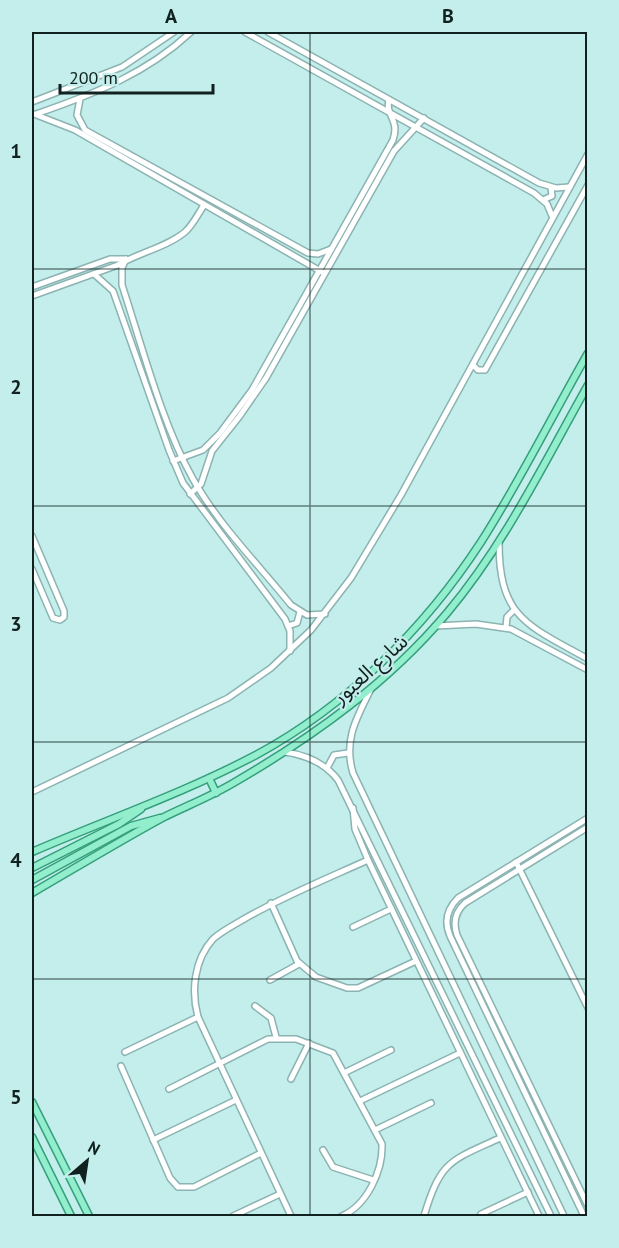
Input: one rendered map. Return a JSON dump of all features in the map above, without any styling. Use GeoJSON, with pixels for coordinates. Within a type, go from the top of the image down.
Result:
{"type":"FeatureCollection","features":[{"type":"Feature","properties":{"kind":"main road","name":"شارع العبور"},"geometry":{"type":"LineString","coordinates":[[32,852],[209,778],[257,754],[323,711],[372,671],[428,613],[487,533],[588,353]]}},
{"type":"Feature","properties":{"kind":"main road","name":"شارع العبور"},"geometry":{"type":"LineString","coordinates":[[32,892],[163,818],[216,793],[285,752],[332,720],[372,688],[435,626],[462,594],[499,542],[588,385]]}},
{"type":"Feature","properties":{"kind":"main road"},"geometry":{"type":"LineString","coordinates":[[209,778],[216,793]]}},
{"type":"Feature","properties":{"kind":"main road"},"geometry":{"type":"LineString","coordinates":[[32,868],[119,824],[146,804]]}},
{"type":"Feature","properties":{"kind":"main road"},"geometry":{"type":"LineString","coordinates":[[32,880],[131,826],[163,818]]}},
{"type":"Feature","properties":{"kind":"main road"},"geometry":{"type":"LineString","coordinates":[[32,1102],[87,1215]]}},
{"type":"Feature","properties":{"kind":"main road"},"geometry":{"type":"LineString","coordinates":[[32,1137],[72,1216]]}},
{"type":"Feature","properties":{"kind":"street"},"geometry":{"type":"LineString","coordinates":[[32,102],[87,82],[138,58],[174,32]]}},
{"type":"Feature","properties":{"kind":"street"},"geometry":{"type":"LineString","coordinates":[[33,115],[92,95],[145,68],[169,52],[191,32]]}},
{"type":"Feature","properties":{"kind":"street"},"geometry":{"type":"LineString","coordinates":[[245,32],[543,200],[552,216]]}},
{"type":"Feature","properties":{"kind":"street"},"geometry":{"type":"LineString","coordinates":[[268,32],[551,187],[569,188]]}},
{"type":"Feature","properties":{"kind":"street"},"geometry":{"type":"LineString","coordinates":[[161,42],[169,52]]}},
{"type":"Feature","properties":{"kind":"street"},"geometry":{"type":"LineString","coordinates":[[284,53],[289,43]]}},
{"type":"Feature","properties":{"kind":"street"},"geometry":{"type":"LineString","coordinates":[[138,58],[145,68]]}},
{"type":"Feature","properties":{"kind":"street"},"geometry":{"type":"LineString","coordinates":[[87,82],[92,95]]}},
{"type":"Feature","properties":{"kind":"street"},"geometry":{"type":"LineString","coordinates":[[80,99],[76,110],[78,121],[93,137],[173,187],[322,272]]}},
{"type":"Feature","properties":{"kind":"street"},"geometry":{"type":"LineString","coordinates":[[190,494],[199,488],[208,457],[253,398],[389,155],[396,124],[389,113],[389,100]]}},
{"type":"Feature","properties":{"kind":"street"},"geometry":{"type":"LineString","coordinates":[[33,115],[93,137],[177,180],[308,253],[318,254],[332,248]]}},
{"type":"Feature","properties":{"kind":"street"},"geometry":{"type":"LineString","coordinates":[[322,272],[332,248],[389,155],[418,128],[424,118]]}},
{"type":"Feature","properties":{"kind":"street"},"geometry":{"type":"LineString","coordinates":[[395,133],[405,138]]}},
{"type":"Feature","properties":{"kind":"street"},"geometry":{"type":"LineString","coordinates":[[32,792],[217,705],[256,680],[290,651],[325,614],[360,564],[473,365],[552,216],[588,154]]}},
{"type":"Feature","properties":{"kind":"street"},"geometry":{"type":"LineString","coordinates":[[173,187],[177,180]]}},
{"type":"Feature","properties":{"kind":"street"},"geometry":{"type":"LineString","coordinates":[[473,365],[485,370],[588,185]]}},
{"type":"Feature","properties":{"kind":"street"},"geometry":{"type":"LineString","coordinates":[[543,200],[552,196],[551,187]]}},
{"type":"Feature","properties":{"kind":"street"},"geometry":{"type":"LineString","coordinates":[[32,296],[94,274],[180,236],[189,228],[204,205]]}},
{"type":"Feature","properties":{"kind":"street"},"geometry":{"type":"LineString","coordinates":[[32,287],[110,259],[126,259]]}},
{"type":"Feature","properties":{"kind":"street"},"geometry":{"type":"LineString","coordinates":[[126,259],[121,279],[165,413],[183,458],[199,488],[300,612],[312,615],[325,614]]}},
{"type":"Feature","properties":{"kind":"street"},"geometry":{"type":"LineString","coordinates":[[94,274],[108,284],[113,291],[173,461],[190,494],[288,626],[290,651]]}},
{"type":"Feature","properties":{"kind":"street"},"geometry":{"type":"LineString","coordinates":[[108,284],[121,279]]}},
{"type":"Feature","properties":{"kind":"street"},"geometry":{"type":"LineString","coordinates":[[132,344],[141,341]]}},
{"type":"Feature","properties":{"kind":"street"},"geometry":{"type":"LineString","coordinates":[[173,461],[202,450],[220,433],[281,346]]}},
{"type":"Feature","properties":{"kind":"street"},"geometry":{"type":"LineString","coordinates":[[482,347],[492,356]]}},
{"type":"Feature","properties":{"kind":"street"},"geometry":{"type":"LineString","coordinates":[[144,379],[153,376]]}},
{"type":"Feature","properties":{"kind":"street"},"geometry":{"type":"LineString","coordinates":[[157,416],[165,413]]}},
{"type":"Feature","properties":{"kind":"street"},"geometry":{"type":"LineString","coordinates":[[202,450],[208,457]]}},
{"type":"Feature","properties":{"kind":"street"},"geometry":{"type":"LineString","coordinates":[[32,537],[33,547],[44,569],[64,611],[64,616],[60,620],[52,618],[32,572],[44,569]]}},
{"type":"Feature","properties":{"kind":"street"},"geometry":{"type":"LineString","coordinates":[[499,542],[501,580],[514,610],[533,628],[588,659]]}},
{"type":"Feature","properties":{"kind":"street"},"geometry":{"type":"LineString","coordinates":[[506,627],[507,617],[514,610]]}},
{"type":"Feature","properties":{"kind":"street"},"geometry":{"type":"LineString","coordinates":[[288,626],[299,621],[300,612]]}},
{"type":"Feature","properties":{"kind":"street"},"geometry":{"type":"LineString","coordinates":[[435,626],[468,624],[506,627],[588,670]]}},
{"type":"Feature","properties":{"kind":"street"},"geometry":{"type":"LineString","coordinates":[[372,688],[352,728],[348,753],[353,773],[564,1216]]}},
{"type":"Feature","properties":{"kind":"street"},"geometry":{"type":"LineString","coordinates":[[285,752],[303,756],[327,768],[338,780],[353,806],[551,1216]]}},
{"type":"Feature","properties":{"kind":"street"},"geometry":{"type":"LineString","coordinates":[[327,768],[334,755],[348,753]]}},
{"type":"Feature","properties":{"kind":"street"},"geometry":{"type":"LineString","coordinates":[[353,806],[355,829],[368,860],[539,1216]]}},
{"type":"Feature","properties":{"kind":"street"},"geometry":{"type":"LineString","coordinates":[[584,1216],[447,928],[450,908],[458,898],[588,818]]}},
{"type":"Feature","properties":{"kind":"street"},"geometry":{"type":"LineString","coordinates":[[588,827],[465,903],[455,918],[456,931],[468,957],[588,1206]]}},
{"type":"Feature","properties":{"kind":"street"},"geometry":{"type":"LineString","coordinates":[[291,1216],[198,1017],[194,997],[195,979],[208,946],[222,932],[271,903],[368,860]]}},
{"type":"Feature","properties":{"kind":"street"},"geometry":{"type":"LineString","coordinates":[[516,862],[588,1008]]}},
{"type":"Feature","properties":{"kind":"street"},"geometry":{"type":"LineString","coordinates":[[271,903],[299,964],[316,977],[354,989],[416,961]]}},
{"type":"Feature","properties":{"kind":"street"},"geometry":{"type":"LineString","coordinates":[[353,927],[391,909]]}},
{"type":"Feature","properties":{"kind":"street"},"geometry":{"type":"LineString","coordinates":[[461,961],[468,957]]}},
{"type":"Feature","properties":{"kind":"street"},"geometry":{"type":"LineString","coordinates":[[270,980],[299,964]]}},
{"type":"Feature","properties":{"kind":"street"},"geometry":{"type":"LineString","coordinates":[[255,1006],[271,1018],[276,1037]]}},
{"type":"Feature","properties":{"kind":"street"},"geometry":{"type":"LineString","coordinates":[[125,1052],[198,1017]]}},
{"type":"Feature","properties":{"kind":"street"},"geometry":{"type":"LineString","coordinates":[[169,1089],[253,1045],[276,1037],[309,1043],[333,1053],[346,1072],[375,1130],[382,1150],[373,1180],[361,1204],[342,1216]]}},
{"type":"Feature","properties":{"kind":"street"},"geometry":{"type":"LineString","coordinates":[[291,1079],[309,1043]]}},
{"type":"Feature","properties":{"kind":"street"},"geometry":{"type":"LineString","coordinates":[[346,1072],[391,1050]]}},
{"type":"Feature","properties":{"kind":"street"},"geometry":{"type":"LineString","coordinates":[[360,1101],[460,1053]]}},
{"type":"Feature","properties":{"kind":"street"},"geometry":{"type":"LineString","coordinates":[[121,1066],[170,1178],[182,1188],[194,1186],[261,1153]]}},
{"type":"Feature","properties":{"kind":"street"},"geometry":{"type":"LineString","coordinates":[[153,1140],[236,1100]]}},
{"type":"Feature","properties":{"kind":"street"},"geometry":{"type":"LineString","coordinates":[[375,1130],[432,1103]]}},
{"type":"Feature","properties":{"kind":"street"},"geometry":{"type":"LineString","coordinates":[[532,1109],[539,1106]]}},
{"type":"Feature","properties":{"kind":"street"},"geometry":{"type":"LineString","coordinates":[[424,1216],[440,1175],[448,1164],[500,1138]]}},
{"type":"Feature","properties":{"kind":"street"},"geometry":{"type":"LineString","coordinates":[[323,1150],[333,1167],[373,1180]]}},
{"type":"Feature","properties":{"kind":"street"},"geometry":{"type":"LineString","coordinates":[[481,1214],[528,1192]]}},
{"type":"Feature","properties":{"kind":"street"},"geometry":{"type":"LineString","coordinates":[[232,1216],[280,1194]]}}]}
